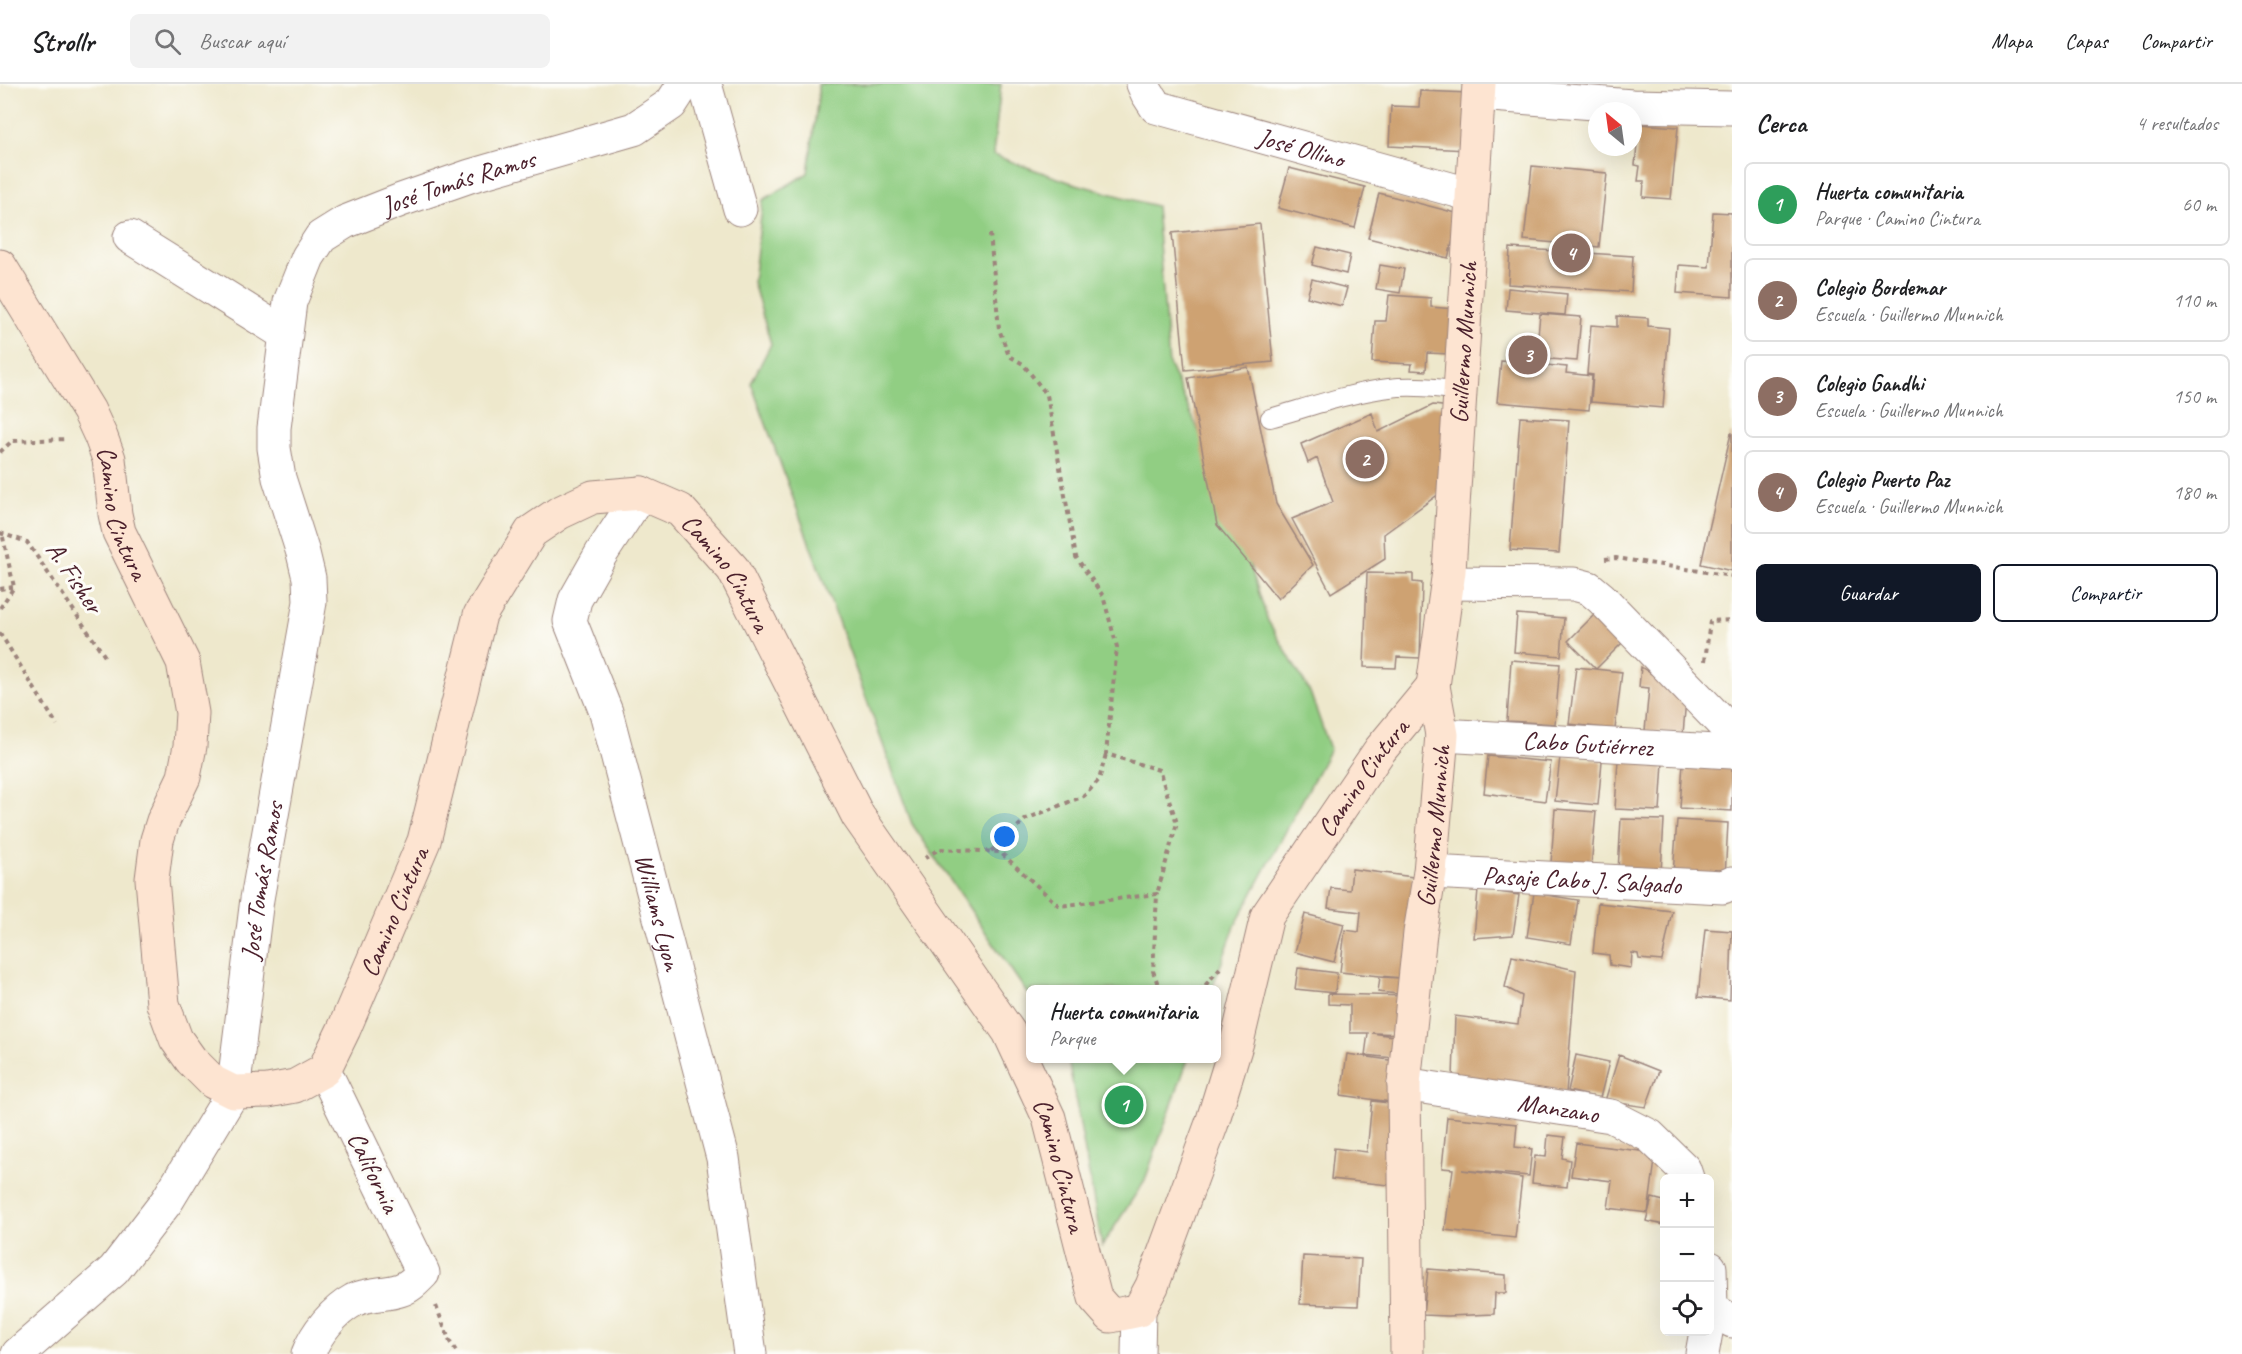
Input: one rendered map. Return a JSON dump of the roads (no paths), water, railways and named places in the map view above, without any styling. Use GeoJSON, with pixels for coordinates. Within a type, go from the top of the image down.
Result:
{"type":"FeatureCollection","features":[{"type":"Feature","properties":{"kind":"main road","name":"Guillermo Munnich"},"geometry":{"type":"LineString","coordinates":[[1407,1354],[1404,1084],[1420,933],[1430,872],[1442,735],[1433,686],[1448,583],[1479,89]]}},
{"type":"Feature","properties":{"kind":"main road","name":"Camino Cintura"},"geometry":{"type":"LineString","coordinates":[[0,266],[89,411],[109,459],[119,532],[183,662],[192,713],[190,746],[184,777],[163,821],[153,861],[152,879],[163,1004],[176,1040],[191,1060],[213,1082],[233,1092]]}},
{"type":"Feature","properties":{"kind":"main road","name":"Camino Cintura"},"geometry":{"type":"LineString","coordinates":[[324,1070],[344,1029],[424,841],[480,615],[531,532],[559,513],[593,497],[641,493],[680,510],[733,569],[858,816],[1009,1032],[1049,1118],[1095,1298],[1111,1316],[1139,1310],[1152,1286],[1212,1123],[1237,1042],[1267,916],[1380,750],[1433,686]]}},
{"type":"Feature","properties":{"kind":"main road"},"geometry":{"type":"LineString","coordinates":[[233,1092],[268,1091],[295,1086],[324,1070]]}},
{"type":"Feature","properties":{"kind":"street","name":"José Tomás Ramos"},"geometry":{"type":"LineString","coordinates":[[18,1354],[114,1270],[167,1201],[233,1092],[257,899],[310,602],[309,578],[279,478],[274,448],[275,419],[290,302],[308,257],[321,237],[345,222],[401,200],[470,177],[634,129],[671,104],[684,84]]}},
{"type":"Feature","properties":{"kind":"street"},"geometry":{"type":"LineString","coordinates":[[705,84],[740,209]]}},
{"type":"Feature","properties":{"kind":"street","name":"José Ollino"},"geometry":{"type":"LineString","coordinates":[[1143,84],[1156,106],[1472,195]]}},
{"type":"Feature","properties":{"kind":"street"},"geometry":{"type":"LineString","coordinates":[[1479,89],[1632,106],[1732,108]]}},
{"type":"Feature","properties":{"kind":"street"},"geometry":{"type":"LineString","coordinates":[[130,237],[285,334]]}},
{"type":"Feature","properties":{"kind":"street","name":"Williams Lyon"},"geometry":{"type":"LineString","coordinates":[[641,493],[601,554],[575,600],[570,621],[606,712],[723,1158],[750,1354]]}},
{"type":"Feature","properties":{"kind":"street"},"geometry":{"type":"LineString","coordinates":[[1448,583],[1574,584],[1589,588],[1732,733]]}},
{"type":"Feature","properties":{"kind":"street","name":"Cabo Gutiérrez"},"geometry":{"type":"LineString","coordinates":[[1442,735],[1732,752]]}},
{"type":"Feature","properties":{"kind":"street","name":"Pasaje Cabo J. Salgado"},"geometry":{"type":"LineString","coordinates":[[1430,872],[1723,887],[1732,883]]}},
{"type":"Feature","properties":{"kind":"street","name":"California"},"geometry":{"type":"LineString","coordinates":[[308,1354],[329,1320],[354,1300],[400,1290],[412,1284],[423,1273],[324,1070]]}},
{"type":"Feature","properties":{"kind":"street","name":"Manzano"},"geometry":{"type":"LineString","coordinates":[[1404,1084],[1611,1116],[1650,1136],[1684,1169],[1685,1174]]}},
{"type":"Feature","properties":{"kind":"street"},"geometry":{"type":"LineString","coordinates":[[1702,1354],[1715,1319],[1711,1282]]}},
{"type":"Feature","properties":{"kind":"street"},"geometry":{"type":"LineString","coordinates":[[1138,1354],[1139,1310]]}},
{"type":"Feature","properties":{"kind":"lane"},"geometry":{"type":"LineString","coordinates":[[1270,418],[1355,395],[1391,388],[1427,387],[1460,391]]}},
{"type":"Feature","properties":{"kind":"place","name":"Colegio Puerto Paz"},"geometry":{"type":"Point","coordinates":[1571,253]}},
{"type":"Feature","properties":{"kind":"place","name":"Colegio Gandhi"},"geometry":{"type":"Point","coordinates":[1528,355]}},
{"type":"Feature","properties":{"kind":"place","name":"Colegio Bordemar"},"geometry":{"type":"Point","coordinates":[1365,459]}},
{"type":"Feature","properties":{"kind":"place","name":"Huerta comunitaria"},"geometry":{"type":"Point","coordinates":[1124,1105]}}]}
